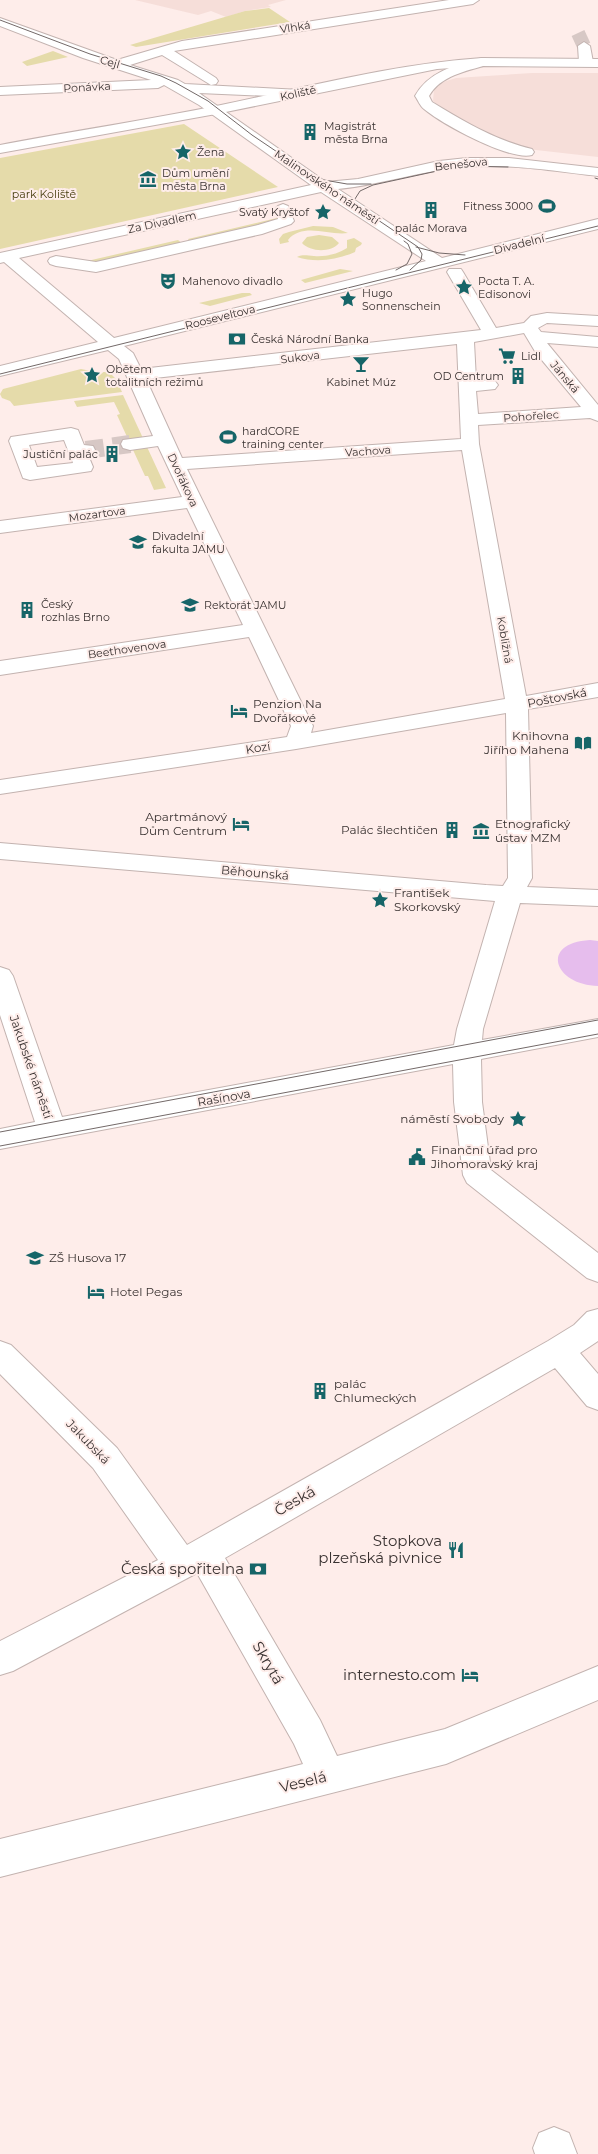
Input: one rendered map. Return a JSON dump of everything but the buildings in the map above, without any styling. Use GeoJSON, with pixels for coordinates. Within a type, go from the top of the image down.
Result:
{"type":"FeatureCollection","features":[{"type":"Feature","properties":{"kind":"street","name":"Vlhká"},"geometry":{"type":"LineString","coordinates":[[118,64],[182,45],[473,0]]}},
{"type":"Feature","properties":{"kind":"street","name":"Cejl"},"geometry":{"type":"LineString","coordinates":[[0,22],[176,85],[216,110]]}},
{"type":"Feature","properties":{"kind":"street"},"geometry":{"type":"LineString","coordinates":[[584,46],[592,62]]}},
{"type":"Feature","properties":{"kind":"street"},"geometry":{"type":"LineString","coordinates":[[163,50],[211,81]]}},
{"type":"Feature","properties":{"kind":"street"},"geometry":{"type":"LineString","coordinates":[[482,62],[432,81],[425,88],[422,96],[427,105],[481,138],[495,144],[534,153],[598,161]]}},
{"type":"Feature","properties":{"kind":"street","name":"Koliště"},"geometry":{"type":"LineString","coordinates":[[0,149],[216,110],[437,65],[482,62],[592,62]]}},
{"type":"Feature","properties":{"kind":"street"},"geometry":{"type":"LineString","coordinates":[[176,85],[230,93],[255,91],[295,93]]}},
{"type":"Feature","properties":{"kind":"street","name":"Ponávka"},"geometry":{"type":"LineString","coordinates":[[0,91],[176,85]]}},
{"type":"Feature","properties":{"kind":"street","name":"Malinovského náměstí"},"geometry":{"type":"LineString","coordinates":[[216,110],[246,133],[439,263]]}},
{"type":"Feature","properties":{"kind":"street"},"geometry":{"type":"LineString","coordinates":[[482,161],[508,167],[598,179]]}},
{"type":"Feature","properties":{"kind":"street","name":"Benešova"},"geometry":{"type":"LineString","coordinates":[[325,187],[358,184],[439,165],[482,161],[509,162],[598,172]]}},
{"type":"Feature","properties":{"kind":"street","name":"Za Divadlem"},"geometry":{"type":"LineString","coordinates":[[4,258],[280,203],[325,187]]}},
{"type":"Feature","properties":{"kind":"street"},"geometry":{"type":"LineString","coordinates":[[0,273],[56,261],[96,267],[253,231],[286,221],[280,203]]}},
{"type":"Feature","properties":{"kind":"street","name":"Divadelní"},"geometry":{"type":"LineString","coordinates":[[439,263],[598,224]]}},
{"type":"Feature","properties":{"kind":"street","name":"Dvořákova"},"geometry":{"type":"LineString","coordinates":[[4,258],[22,268],[128,357],[142,394],[302,726],[296,742]]}},
{"type":"Feature","properties":{"kind":"street","name":"Rooseveltova"},"geometry":{"type":"LineString","coordinates":[[0,371],[439,263]]}},
{"type":"Feature","properties":{"kind":"street"},"geometry":{"type":"LineString","coordinates":[[455,272],[491,333]]}},
{"type":"Feature","properties":{"kind":"street"},"geometry":{"type":"LineString","coordinates":[[532,332],[537,320],[547,318],[598,321]]}},
{"type":"Feature","properties":{"kind":"street"},"geometry":{"type":"LineString","coordinates":[[465,338],[491,333],[532,332],[598,342]]}},
{"type":"Feature","properties":{"kind":"street","name":"Jánská"},"geometry":{"type":"LineString","coordinates":[[532,332],[560,382],[596,414]]}},
{"type":"Feature","properties":{"kind":"street","name":"Sukova"},"geometry":{"type":"LineString","coordinates":[[135,375],[465,338]]}},
{"type":"Feature","properties":{"kind":"street","name":"Kobližná"},"geometry":{"type":"LineString","coordinates":[[465,338],[470,444],[517,705],[520,878],[510,894]]}},
{"type":"Feature","properties":{"kind":"street"},"geometry":{"type":"LineString","coordinates":[[467,386],[490,385]]}},
{"type":"Feature","properties":{"kind":"street","name":"Pohořelec"},"geometry":{"type":"LineString","coordinates":[[468,420],[596,414]]}},
{"type":"Feature","properties":{"kind":"street"},"geometry":{"type":"LineString","coordinates":[[130,444],[164,440]]}},
{"type":"Feature","properties":{"kind":"street","name":"Vachova"},"geometry":{"type":"LineString","coordinates":[[176,464],[470,444]]}},
{"type":"Feature","properties":{"kind":"street","name":"Mozartova"},"geometry":{"type":"LineString","coordinates":[[0,527],[193,501]]}},
{"type":"Feature","properties":{"kind":"street","name":"Beethovenova"},"geometry":{"type":"LineString","coordinates":[[0,668],[255,630]]}},
{"type":"Feature","properties":{"kind":"street","name":"Poštovská"},"geometry":{"type":"LineString","coordinates":[[517,705],[598,690]]}},
{"type":"Feature","properties":{"kind":"street","name":"Kozí"},"geometry":{"type":"LineString","coordinates":[[0,787],[296,742],[517,705]]}},
{"type":"Feature","properties":{"kind":"street","name":"Běhounská"},"geometry":{"type":"LineString","coordinates":[[0,851],[510,894]]}},
{"type":"Feature","properties":{"kind":"street"},"geometry":{"type":"LineString","coordinates":[[598,898],[510,894],[470,1029],[457,1055],[466,1076],[477,1176],[598,1270]]}},
{"type":"Feature","properties":{"kind":"street","name":"Jakubské náměstí"},"geometry":{"type":"LineString","coordinates":[[0,976],[52,1130]]}},
{"type":"Feature","properties":{"kind":"street"},"geometry":{"type":"LineString","coordinates":[[457,1055],[598,1028]]}},
{"type":"Feature","properties":{"kind":"street","name":"Rašínova"},"geometry":{"type":"LineString","coordinates":[[0,1140],[457,1055]]}},
{"type":"Feature","properties":{"kind":"street"},"geometry":{"type":"LineString","coordinates":[[581,1335],[598,1397]]}},
{"type":"Feature","properties":{"kind":"street","name":"Česká"},"geometry":{"type":"LineString","coordinates":[[0,1659],[192,1559],[581,1335]]}},
{"type":"Feature","properties":{"kind":"street","name":"Jakubská"},"geometry":{"type":"LineString","coordinates":[[0,1354],[105,1458],[192,1559]]}},
{"type":"Feature","properties":{"kind":"street","name":"Skrytá"},"geometry":{"type":"LineString","coordinates":[[192,1559],[307,1732],[327,1776]]}},
{"type":"Feature","properties":{"kind":"street","name":"Veselá"},"geometry":{"type":"LineString","coordinates":[[0,1858],[446,1746],[598,1683]]}},
{"type":"Feature","properties":{"kind":"shaded area"},"geometry":{"type":"Polygon","coordinates":[[[135,0],[286,0],[268,5],[271,7],[245,11],[226,17],[211,11],[198,15],[135,0]]]}},
{"type":"Feature","properties":{"kind":"shaded area"},"geometry":{"type":"Polygon","coordinates":[[[532,73],[598,73],[598,157],[527,149],[498,141],[433,101],[434,89],[440,83],[456,78],[532,73]]]}},
{"type":"Feature","properties":{"kind":"shaded area"},"geometry":{"type":"Polygon","coordinates":[[[590,940],[598,941],[598,986],[583,984],[571,979],[558,964],[559,956],[564,948],[574,943],[590,940]]]}},
{"type":"Feature","properties":{"kind":"green space"},"geometry":{"type":"Polygon","coordinates":[[[269,8],[290,22],[136,47],[130,45],[245,11],[269,8]]]}},
{"type":"Feature","properties":{"kind":"green space"},"geometry":{"type":"Polygon","coordinates":[[[53,51],[68,57],[27,66],[22,62],[53,51]]]}},
{"type":"Feature","properties":{"kind":"green space","name":"park Koliště"},"geometry":{"type":"Polygon","coordinates":[[[184,124],[278,187],[0,249],[0,158],[184,124]]]}},
{"type":"Feature","properties":{"kind":"green space"},"geometry":{"type":"Polygon","coordinates":[[[277,218],[279,220],[277,221],[190,242],[188,239],[277,218]]]}},
{"type":"Feature","properties":{"kind":"green space"},"geometry":{"type":"Polygon","coordinates":[[[313,226],[333,227],[348,233],[301,232],[288,240],[289,242],[280,244],[279,239],[283,234],[313,226]]]}},
{"type":"Feature","properties":{"kind":"green space"},"geometry":{"type":"Polygon","coordinates":[[[319,235],[332,237],[339,243],[326,250],[315,250],[302,243],[307,237],[319,235]]]}},
{"type":"Feature","properties":{"kind":"green space"},"geometry":{"type":"Polygon","coordinates":[[[354,238],[362,243],[356,248],[355,252],[348,255],[334,259],[319,260],[297,257],[304,255],[323,256],[336,253],[347,248],[347,240],[354,238]]]}},
{"type":"Feature","properties":{"kind":"green space"},"geometry":{"type":"Polygon","coordinates":[[[178,240],[183,244],[100,263],[83,262],[178,240]]]}},
{"type":"Feature","properties":{"kind":"green space"},"geometry":{"type":"Polygon","coordinates":[[[340,269],[353,271],[305,283],[301,280],[340,269]]]}},
{"type":"Feature","properties":{"kind":"green space"},"geometry":{"type":"Polygon","coordinates":[[[242,293],[250,293],[252,295],[210,306],[199,303],[242,293]]]}},
{"type":"Feature","properties":{"kind":"green space"},"geometry":{"type":"Polygon","coordinates":[[[81,369],[109,372],[116,379],[122,392],[14,406],[10,401],[2,398],[0,394],[3,389],[81,369]]]}},
{"type":"Feature","properties":{"kind":"green space"},"geometry":{"type":"Polygon","coordinates":[[[123,395],[166,488],[154,490],[148,476],[145,476],[117,415],[120,414],[114,402],[77,407],[74,401],[123,395]]]}},
{"type":"Feature","properties":{"kind":"tunnel"},"geometry":{"type":"LineString","coordinates":[[578,33],[584,46]]}},
{"type":"Feature","properties":{"kind":"tunnel"},"geometry":{"type":"LineString","coordinates":[[86,450],[130,444]]}},
{"type":"Feature","properties":{"kind":"tram line"},"geometry":{"type":"LineString","coordinates":[[0,20],[90,54],[161,76],[176,83],[208,101],[252,135],[354,204]]}},
{"type":"Feature","properties":{"kind":"tram line"},"geometry":{"type":"LineString","coordinates":[[354,204],[353,202],[360,191],[373,185],[460,166],[508,167]]}},
{"type":"Feature","properties":{"kind":"tram line"},"geometry":{"type":"LineString","coordinates":[[324,180],[347,184],[371,184]]}},
{"type":"Feature","properties":{"kind":"tram line"},"geometry":{"type":"LineString","coordinates":[[354,204],[418,248]]}},
{"type":"Feature","properties":{"kind":"tram line"},"geometry":{"type":"LineString","coordinates":[[0,374],[598,226]]}},
{"type":"Feature","properties":{"kind":"tram line"},"geometry":{"type":"LineString","coordinates":[[396,270],[407,264],[412,254],[408,244],[404,241]]}},
{"type":"Feature","properties":{"kind":"tram line"},"geometry":{"type":"LineString","coordinates":[[410,270],[421,260],[422,254],[418,248]]}},
{"type":"Feature","properties":{"kind":"tram line"},"geometry":{"type":"LineString","coordinates":[[418,248],[439,253],[465,255]]}},
{"type":"Feature","properties":{"kind":"tram line"},"geometry":{"type":"LineString","coordinates":[[0,1132],[598,1020]]}},
{"type":"Feature","properties":{"kind":"tram line"},"geometry":{"type":"LineString","coordinates":[[0,1146],[598,1034]]}},
{"type":"Feature","properties":{"kind":"place","name":"Magistrát města Brna"},"geometry":{"type":"Point","coordinates":[310,132]}},
{"type":"Feature","properties":{"kind":"place","name":"Žena"},"geometry":{"type":"Point","coordinates":[183,152]}},
{"type":"Feature","properties":{"kind":"place","name":"Dům umění města Brna"},"geometry":{"type":"Point","coordinates":[148,179]}},
{"type":"Feature","properties":{"kind":"place","name":"Fitness 3000"},"geometry":{"type":"Point","coordinates":[547,206]}},
{"type":"Feature","properties":{"kind":"place","name":"palác Morava"},"geometry":{"type":"Point","coordinates":[431,210]}},
{"type":"Feature","properties":{"kind":"place","name":"Svatý Kryštof"},"geometry":{"type":"Point","coordinates":[323,212]}},
{"type":"Feature","properties":{"kind":"place","name":"Mahenovo divadlo"},"geometry":{"type":"Point","coordinates":[168,281]}},
{"type":"Feature","properties":{"kind":"place","name":"Pocta T. A. Edisonovi"},"geometry":{"type":"Point","coordinates":[464,287]}},
{"type":"Feature","properties":{"kind":"place","name":"Hugo Sonnenschein"},"geometry":{"type":"Point","coordinates":[348,299]}},
{"type":"Feature","properties":{"kind":"place","name":"Česká Národní Banka"},"geometry":{"type":"Point","coordinates":[237,339]}},
{"type":"Feature","properties":{"kind":"place","name":"Lidl"},"geometry":{"type":"Point","coordinates":[507,356]}},
{"type":"Feature","properties":{"kind":"place","name":"Kabinet Múz"},"geometry":{"type":"Point","coordinates":[361,364]}},
{"type":"Feature","properties":{"kind":"place","name":"Obětem totalitních režimů"},"geometry":{"type":"Point","coordinates":[92,375]}},
{"type":"Feature","properties":{"kind":"place","name":"OD Centrum"},"geometry":{"type":"Point","coordinates":[518,376]}},
{"type":"Feature","properties":{"kind":"place","name":"hardCORE training center"},"geometry":{"type":"Point","coordinates":[228,437]}},
{"type":"Feature","properties":{"kind":"place","name":"Justiční palác"},"geometry":{"type":"Point","coordinates":[112,454]}},
{"type":"Feature","properties":{"kind":"place","name":"Divadelní fakulta JAMU"},"geometry":{"type":"Point","coordinates":[138,542]}},
{"type":"Feature","properties":{"kind":"place","name":"Rektorát JAMU"},"geometry":{"type":"Point","coordinates":[190,605]}},
{"type":"Feature","properties":{"kind":"place","name":"Český rozhlas Brno"},"geometry":{"type":"Point","coordinates":[27,610]}},
{"type":"Feature","properties":{"kind":"place","name":"Penzion Na Dvořákové"},"geometry":{"type":"Point","coordinates":[239,711]}},
{"type":"Feature","properties":{"kind":"place","name":"Knihovna Jiřího Mahena"},"geometry":{"type":"Point","coordinates":[583,743]}},
{"type":"Feature","properties":{"kind":"place","name":"Apartmánový Dům Centrum"},"geometry":{"type":"Point","coordinates":[241,824]}},
{"type":"Feature","properties":{"kind":"place","name":"Palác šlechtičen"},"geometry":{"type":"Point","coordinates":[452,830]}},
{"type":"Feature","properties":{"kind":"place","name":"Etnografický ústav MZM"},"geometry":{"type":"Point","coordinates":[481,831]}},
{"type":"Feature","properties":{"kind":"place","name":"František Skorkovský"},"geometry":{"type":"Point","coordinates":[380,900]}},
{"type":"Feature","properties":{"kind":"place","name":"náměstí Svobody"},"geometry":{"type":"Point","coordinates":[518,1119]}},
{"type":"Feature","properties":{"kind":"place","name":"Finanční úřad pro Jihomoravský kraj"},"geometry":{"type":"Point","coordinates":[417,1157]}},
{"type":"Feature","properties":{"kind":"place","name":"ZŠ Husova 17"},"geometry":{"type":"Point","coordinates":[35,1258]}},
{"type":"Feature","properties":{"kind":"place","name":"Hotel Pegas"},"geometry":{"type":"Point","coordinates":[96,1292]}},
{"type":"Feature","properties":{"kind":"place","name":"palác Chlumeckých"},"geometry":{"type":"Point","coordinates":[320,1391]}},
{"type":"Feature","properties":{"kind":"place","name":"Stopkova plzeňská pivnice"},"geometry":{"type":"Point","coordinates":[456,1550]}},
{"type":"Feature","properties":{"kind":"place","name":"Česká spořitelna"},"geometry":{"type":"Point","coordinates":[258,1569]}},
{"type":"Feature","properties":{"kind":"place","name":"internesto.com"},"geometry":{"type":"Point","coordinates":[470,1675]}}]}
